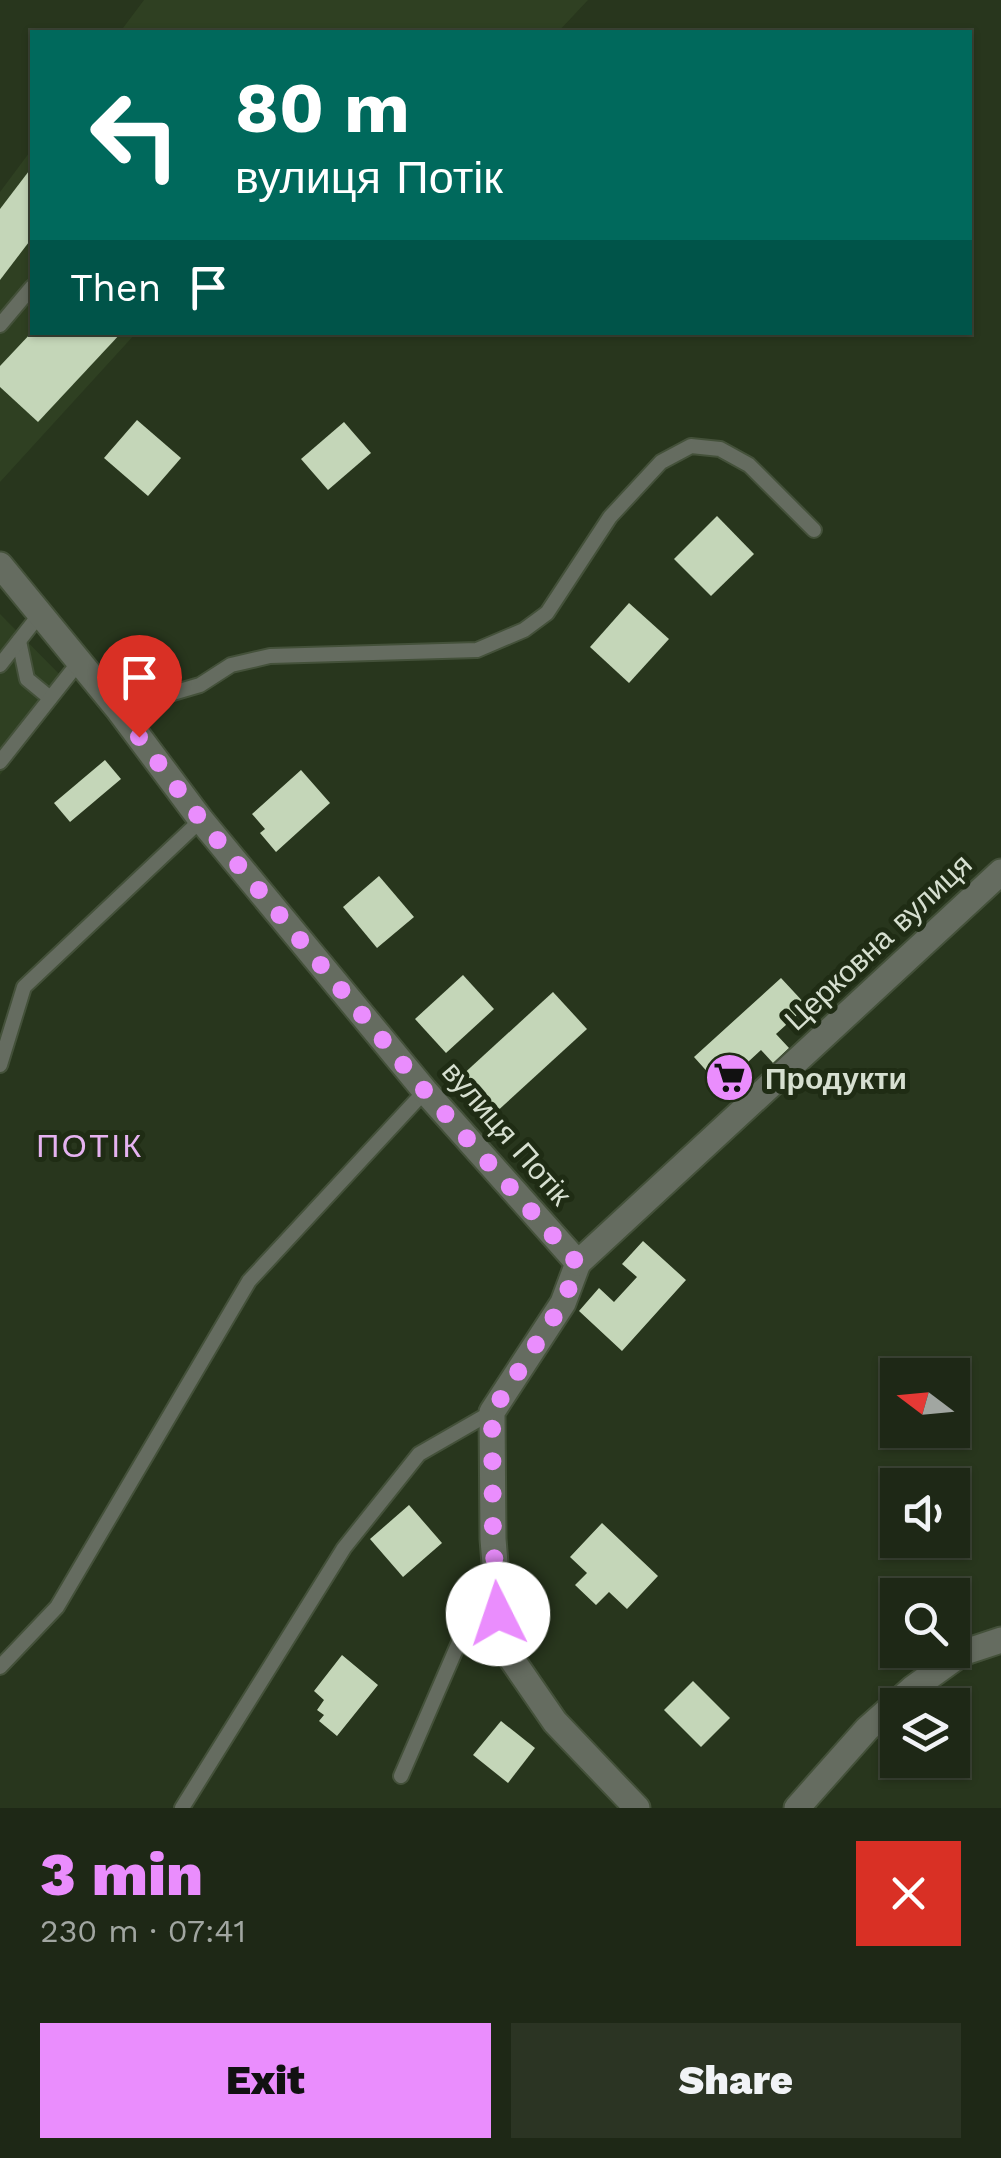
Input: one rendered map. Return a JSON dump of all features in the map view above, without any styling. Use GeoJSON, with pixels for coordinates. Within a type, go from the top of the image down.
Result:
{"type":"FeatureCollection","features":[{"type":"Feature","properties":{"kind":"street","name":"вулиця Потік"},"geometry":{"type":"LineString","coordinates":[[0,565],[118,709],[201,820],[425,1091],[578,1264]]}},
{"type":"Feature","properties":{"kind":"street","name":"Церковна вулиця"},"geometry":{"type":"LineString","coordinates":[[578,1264],[1001,872]]}},
{"type":"Feature","properties":{"kind":"street"},"geometry":{"type":"LineString","coordinates":[[578,1264],[563,1303],[492,1412],[498,1614],[511,1658],[555,1722],[638,1808]]}},
{"type":"Feature","properties":{"kind":"street"},"geometry":{"type":"LineString","coordinates":[[796,1808],[867,1729],[912,1689],[962,1653],[1001,1640]]}},
{"type":"Feature","properties":{"kind":"lane"},"geometry":{"type":"LineString","coordinates":[[0,325],[30,289]]}},
{"type":"Feature","properties":{"kind":"lane"},"geometry":{"type":"LineString","coordinates":[[118,709],[200,684],[231,665],[270,656],[477,650],[524,630],[547,613],[610,517],[661,462],[691,446],[720,449],[749,465],[814,530]]}},
{"type":"Feature","properties":{"kind":"lane"},"geometry":{"type":"LineString","coordinates":[[0,665],[40,614]]}},
{"type":"Feature","properties":{"kind":"lane"},"geometry":{"type":"LineString","coordinates":[[19,642],[28,679],[50,698]]}},
{"type":"Feature","properties":{"kind":"lane"},"geometry":{"type":"LineString","coordinates":[[0,762],[79,662]]}},
{"type":"Feature","properties":{"kind":"lane"},"geometry":{"type":"LineString","coordinates":[[0,1065],[24,988],[201,820]]}},
{"type":"Feature","properties":{"kind":"lane"},"geometry":{"type":"LineString","coordinates":[[0,1667],[58,1607],[249,1281],[425,1091]]}},
{"type":"Feature","properties":{"kind":"lane"},"geometry":{"type":"LineString","coordinates":[[182,1808],[344,1548],[419,1454],[492,1412]]}},
{"type":"Feature","properties":{"kind":"lane"},"geometry":{"type":"LineString","coordinates":[[401,1776],[460,1640],[498,1614]]}},
{"type":"Feature","properties":{"kind":"shaded area"},"geometry":{"type":"Polygon","coordinates":[[[144,0],[588,0],[560,30],[122,30],[144,0]]]}},
{"type":"Feature","properties":{"kind":"shaded area"},"geometry":{"type":"Polygon","coordinates":[[[30,152],[30,335],[134,335],[0,482],[0,192],[30,152]]]}},
{"type":"Feature","properties":{"kind":"shaded area"},"geometry":{"type":"Polygon","coordinates":[[[0,614],[70,685],[0,775],[0,614]]]}},
{"type":"Feature","properties":{"kind":"building"},"geometry":{"type":"Polygon","coordinates":[[[30,170],[30,241],[0,280],[0,209],[30,170]]]}},
{"type":"Feature","properties":{"kind":"building"},"geometry":{"type":"Polygon","coordinates":[[[30,334],[119,335],[38,422],[0,387],[0,366],[30,334]]]}},
{"type":"Feature","properties":{"kind":"building"},"geometry":{"type":"Polygon","coordinates":[[[137,420],[181,458],[148,496],[104,458],[137,420]]]}},
{"type":"Feature","properties":{"kind":"building"},"geometry":{"type":"Polygon","coordinates":[[[344,422],[371,453],[328,490],[301,459],[344,422]]]}},
{"type":"Feature","properties":{"kind":"building"},"geometry":{"type":"Polygon","coordinates":[[[717,516],[754,554],[711,596],[674,559],[717,516]]]}},
{"type":"Feature","properties":{"kind":"building"},"geometry":{"type":"Polygon","coordinates":[[[629,603],[669,639],[629,683],[590,647],[629,603]]]}},
{"type":"Feature","properties":{"kind":"building"},"geometry":{"type":"Polygon","coordinates":[[[105,760],[121,779],[70,822],[54,803],[105,760]]]}},
{"type":"Feature","properties":{"kind":"building"},"geometry":{"type":"Polygon","coordinates":[[[301,770],[330,803],[276,852],[260,833],[265,829],[252,814],[301,770]]]}},
{"type":"Feature","properties":{"kind":"building"},"geometry":{"type":"Polygon","coordinates":[[[379,876],[414,917],[377,948],[343,907],[379,876]]]}},
{"type":"Feature","properties":{"kind":"building"},"geometry":{"type":"Polygon","coordinates":[[[463,975],[494,1009],[446,1053],[415,1019],[463,975]]]}},
{"type":"Feature","properties":{"kind":"building"},"geometry":{"type":"Polygon","coordinates":[[[781,978],[807,1006],[776,1034],[789,1048],[773,1063],[761,1050],[721,1087],[694,1057],[781,978]]]}},
{"type":"Feature","properties":{"kind":"building"},"geometry":{"type":"Polygon","coordinates":[[[553,992],[587,1029],[493,1115],[459,1078],[553,992]]]}},
{"type":"Feature","properties":{"kind":"building"},"geometry":{"type":"Polygon","coordinates":[[[643,1241],[686,1280],[622,1351],[579,1311],[599,1288],[614,1302],[637,1277],[622,1264],[643,1241]]]}},
{"type":"Feature","properties":{"kind":"building"},"geometry":{"type":"Polygon","coordinates":[[[409,1505],[442,1543],[403,1577],[370,1539],[409,1505]]]}},
{"type":"Feature","properties":{"kind":"building"},"geometry":{"type":"Polygon","coordinates":[[[602,1523],[658,1576],[627,1609],[609,1592],[596,1605],[575,1585],[587,1573],[570,1557],[602,1523]]]}},
{"type":"Feature","properties":{"kind":"building"},"geometry":{"type":"Polygon","coordinates":[[[342,1655],[378,1685],[337,1736],[319,1721],[324,1715],[317,1710],[324,1700],[314,1691],[342,1655]]]}},
{"type":"Feature","properties":{"kind":"building"},"geometry":{"type":"Polygon","coordinates":[[[693,1681],[730,1718],[701,1747],[664,1710],[693,1681]]]}},
{"type":"Feature","properties":{"kind":"building"},"geometry":{"type":"Polygon","coordinates":[[[501,1721],[535,1748],[508,1783],[473,1755],[501,1721]]]}},
{"type":"Feature","properties":{"kind":"place","name":"Продукти"},"geometry":{"type":"Point","coordinates":[730,1078]}},
{"type":"Feature","properties":{"kind":"district","name":"ПОТІК"},"geometry":{"type":"Point","coordinates":[90,1146]}},
{"type":"Feature","properties":{"kind":"route"},"geometry":{"type":"LineString","coordinates":[[139,737],[201,820],[425,1091],[578,1264],[563,1303],[492,1412],[498,1614]]}}]}
